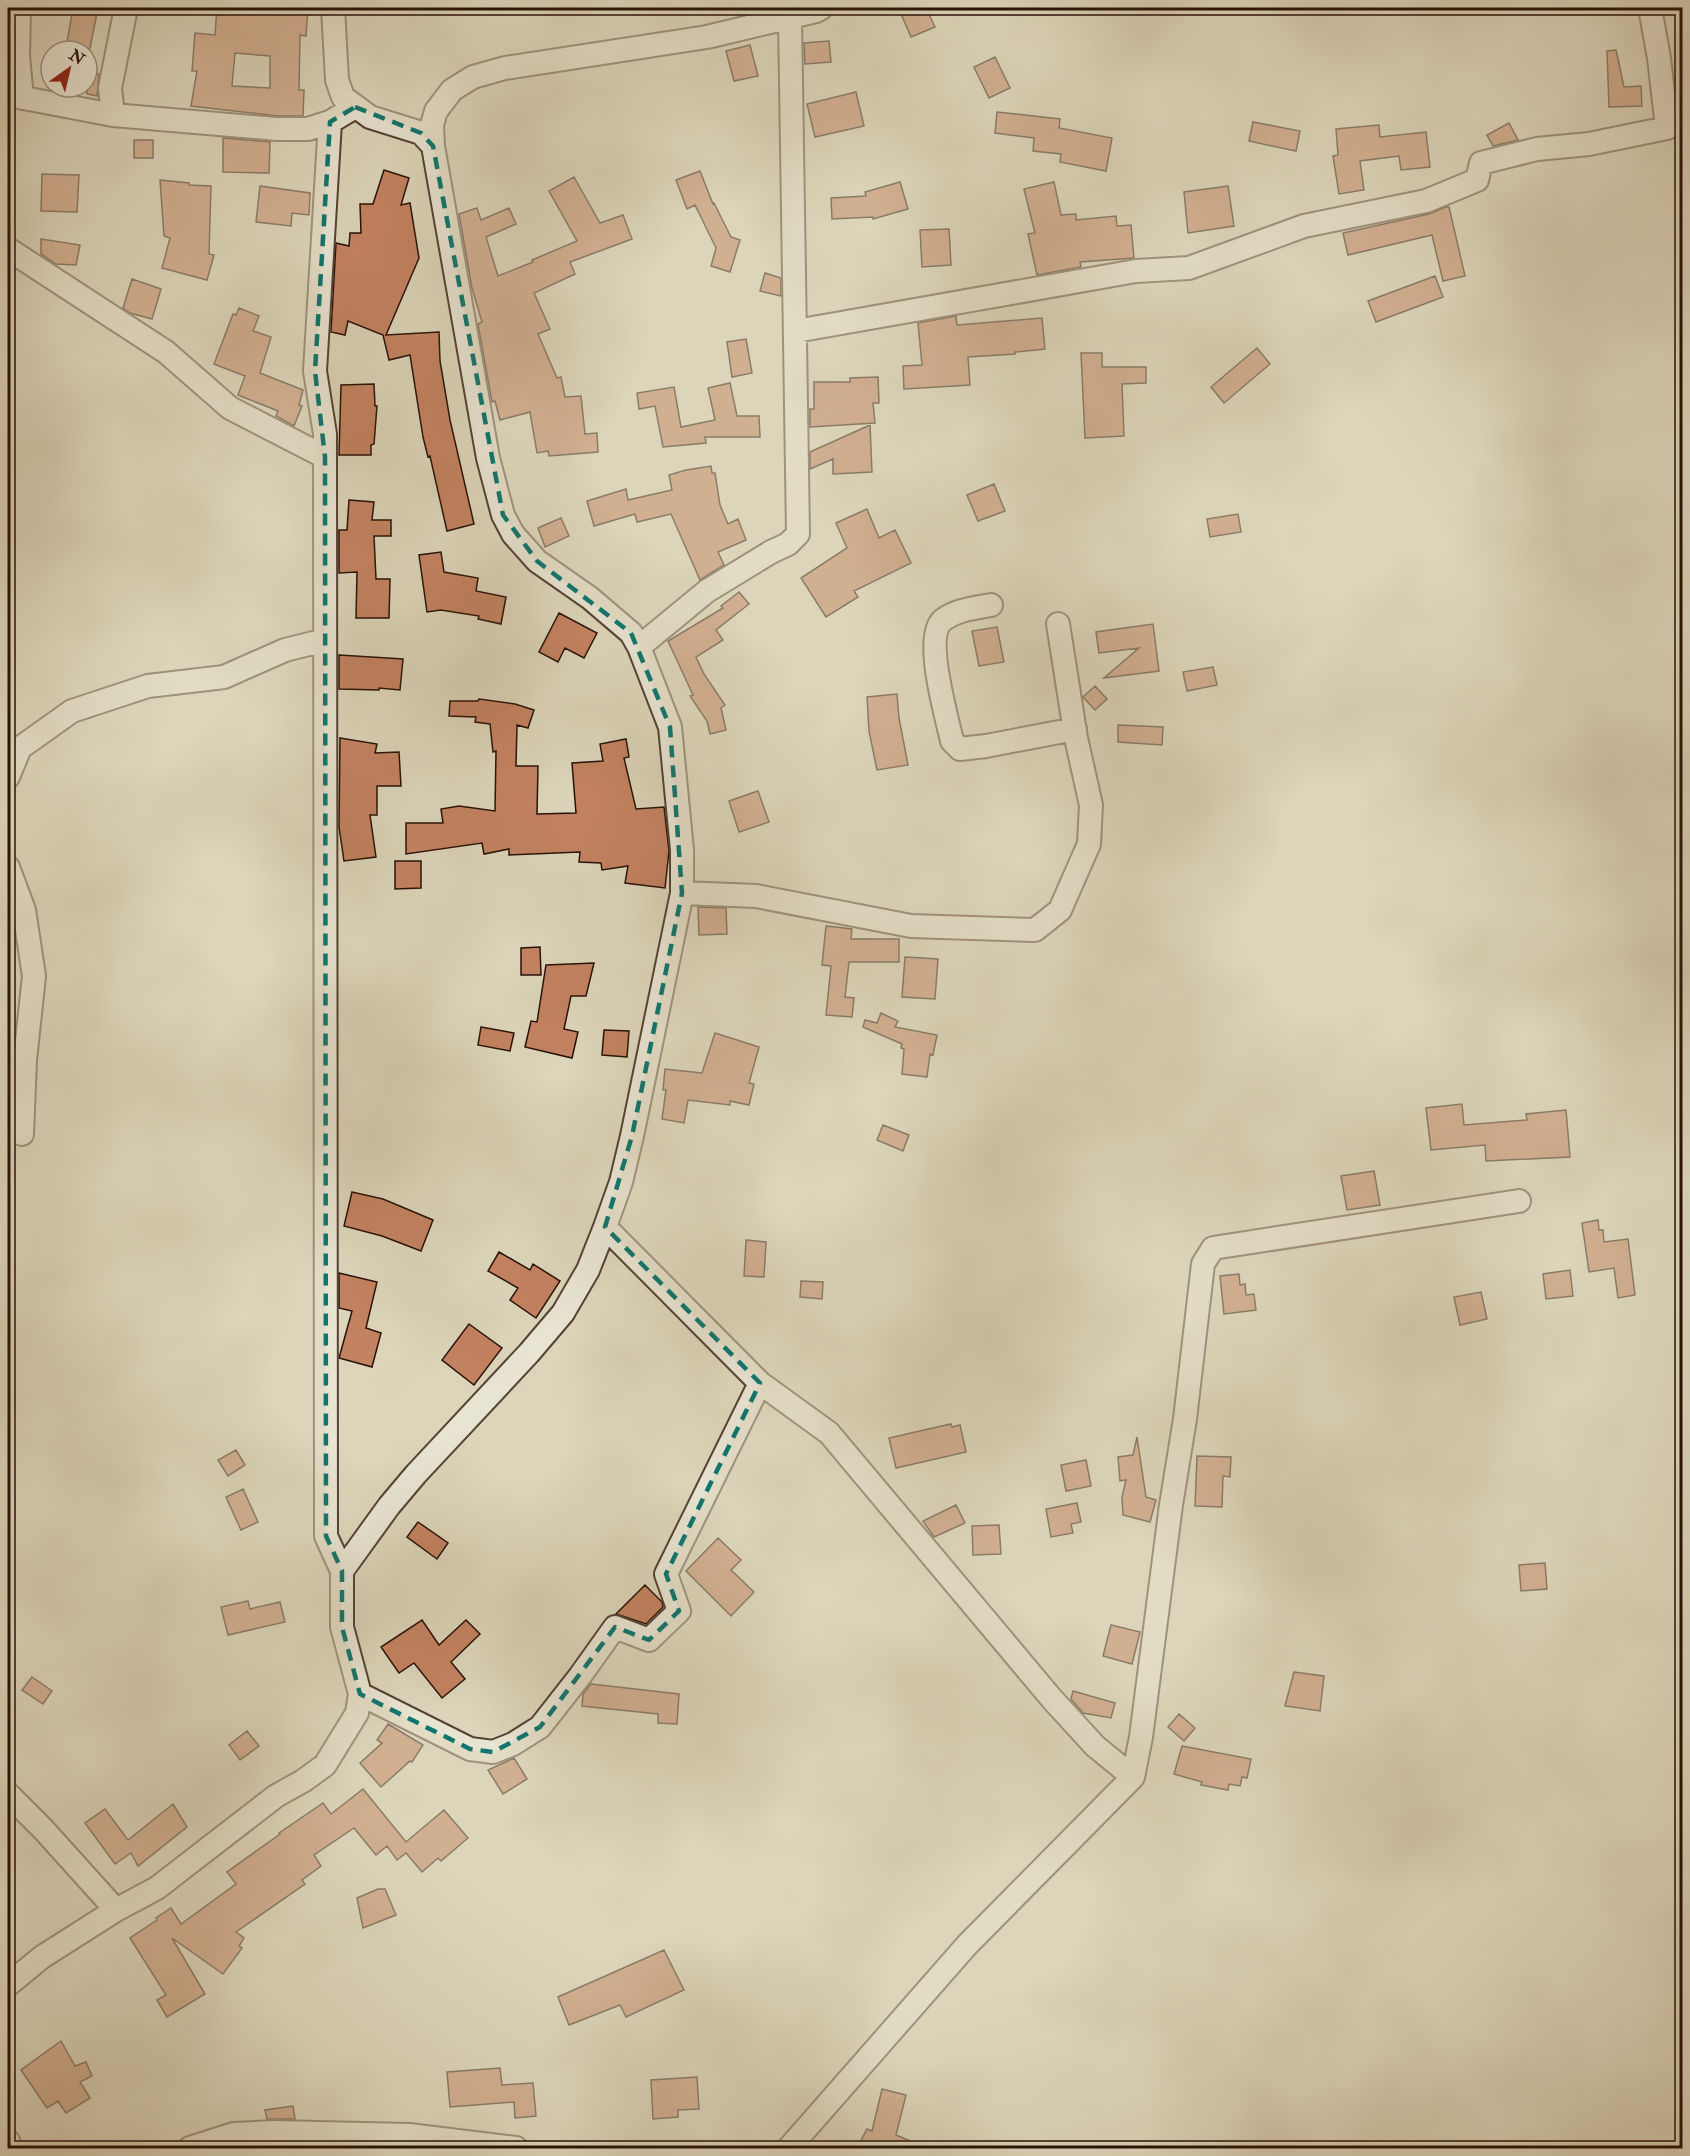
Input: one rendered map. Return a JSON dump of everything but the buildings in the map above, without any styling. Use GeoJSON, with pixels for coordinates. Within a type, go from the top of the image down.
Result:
{"type":"FeatureCollection","features":[{"type":"Feature","properties":{"kind":"street"},"geometry":{"type":"LineString","coordinates":[[19,8],[15,97],[113,115],[277,129],[308,129],[330,122],[355,107]]}},
{"type":"Feature","properties":{"kind":"street"},"geometry":{"type":"LineString","coordinates":[[113,115],[110,88],[126,8]]}},
{"type":"Feature","properties":{"kind":"street"},"geometry":{"type":"LineString","coordinates":[[333,8],[337,80],[343,97],[370,117],[421,133],[433,146]]}},
{"type":"Feature","properties":{"kind":"street"},"geometry":{"type":"LineString","coordinates":[[342,1571],[356,1549],[409,1482],[563,1313],[588,1270],[621,1182],[682,894],[682,850],[670,727],[639,647],[631,633],[590,598],[537,561],[513,534],[503,515],[488,458],[433,146],[432,126],[436,111],[452,90],[473,77],[505,68],[707,37],[821,8]]}},
{"type":"Feature","properties":{"kind":"street"},"geometry":{"type":"LineString","coordinates":[[796,331],[1136,271],[1189,268],[1304,226],[1426,201],[1477,180],[1481,163],[1537,149],[1589,144],[1667,128],[1659,58],[1650,8]]}},
{"type":"Feature","properties":{"kind":"street"},"geometry":{"type":"LineString","coordinates":[[639,647],[707,591],[788,544],[798,534],[790,17]]}},
{"type":"Feature","properties":{"kind":"street"},"geometry":{"type":"LineString","coordinates":[[8,1985],[42,1957],[116,1910],[157,1888],[276,1796],[325,1765],[357,1713],[360,1694],[342,1627],[342,1571],[326,1536],[325,434],[315,370],[330,122]]}},
{"type":"Feature","properties":{"kind":"street"},"geometry":{"type":"LineString","coordinates":[[8,249],[166,352],[230,408],[325,457]]}},
{"type":"Feature","properties":{"kind":"street"},"geometry":{"type":"LineString","coordinates":[[991,605],[959,612],[941,621],[935,637],[936,663],[952,741],[960,749],[1075,729]]}},
{"type":"Feature","properties":{"kind":"street"},"geometry":{"type":"LineString","coordinates":[[682,894],[756,896],[911,926],[1035,930],[1060,910],[1089,844],[1091,805],[1075,729],[1058,624]]}},
{"type":"Feature","properties":{"kind":"street"},"geometry":{"type":"LineString","coordinates":[[8,777],[20,748],[72,711],[148,686],[224,677],[285,650],[325,640]]}},
{"type":"Feature","properties":{"kind":"street"},"geometry":{"type":"LineString","coordinates":[[8,867],[24,910],[34,976],[25,1060],[22,1134]]}},
{"type":"Feature","properties":{"kind":"street"},"geometry":{"type":"LineString","coordinates":[[789,2148],[967,1945],[1133,1777],[1141,1737],[1171,1505],[1185,1419],[1203,1264],[1213,1248],[1519,1201]]}},
{"type":"Feature","properties":{"kind":"street"},"geometry":{"type":"LineString","coordinates":[[605,1227],[760,1383],[829,1433],[1052,1699],[1095,1746],[1133,1777]]}},
{"type":"Feature","properties":{"kind":"street"},"geometry":{"type":"LineString","coordinates":[[360,1694],[470,1749],[493,1752],[513,1744],[540,1727],[615,1628],[649,1640],[680,1611],[666,1574],[760,1383]]}},
{"type":"Feature","properties":{"kind":"street"},"geometry":{"type":"LineString","coordinates":[[8,1794],[116,1910]]}},
{"type":"Feature","properties":{"kind":"street"},"geometry":{"type":"LineString","coordinates":[[190,2148],[234,2134],[274,2132],[409,2135],[516,2148]]}},
{"type":"Feature","properties":{"kind":"street"},"geometry":{"type":"LineString","coordinates":[[8,2141],[11,2148]]}},
{"type":"Feature","properties":{"kind":"highlighted area"},"geometry":{"type":"Polygon","coordinates":[[[355,107],[421,133],[433,146],[503,515],[537,561],[631,633],[670,727],[682,893],[632,1136],[605,1227],[760,1383],[666,1574],[679,1611],[649,1640],[615,1627],[540,1727],[493,1752],[470,1749],[360,1694],[342,1627],[342,1571],[326,1536],[325,457],[315,371],[330,122],[355,107]]]}}]}
